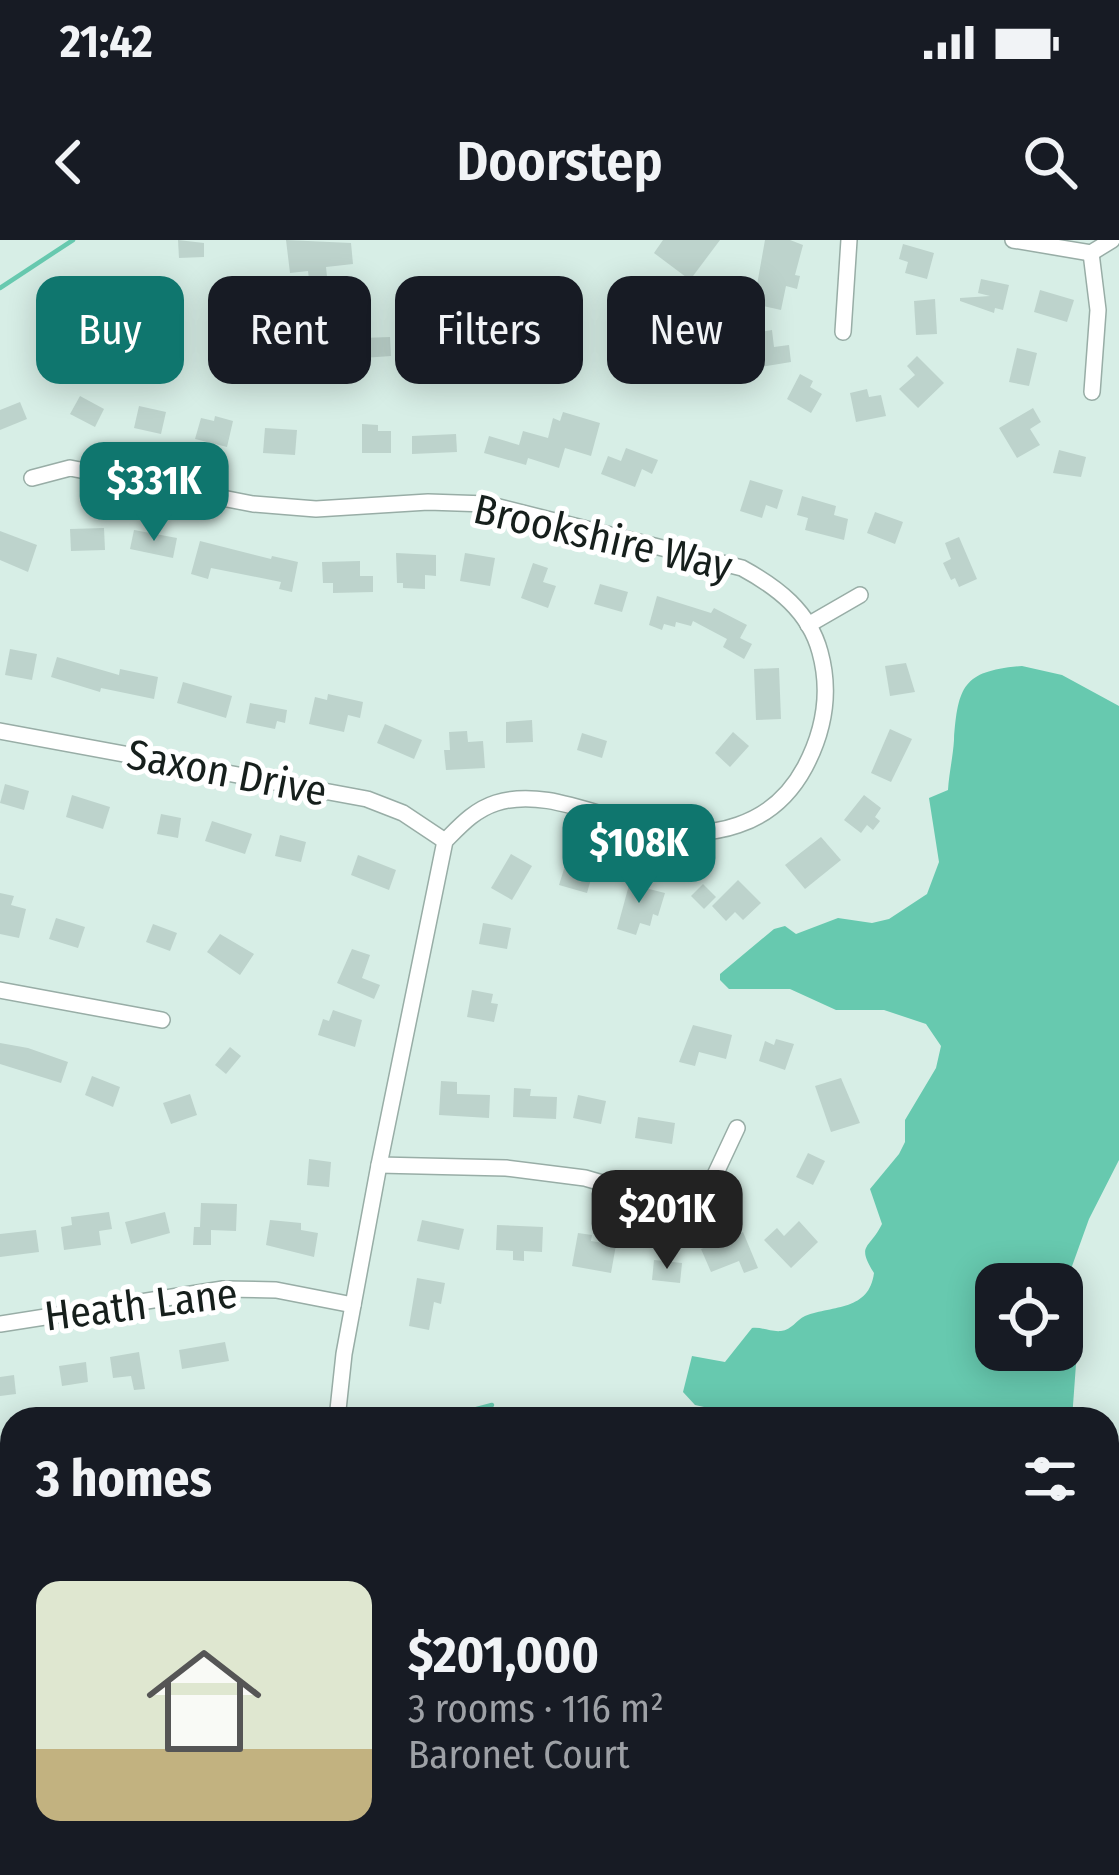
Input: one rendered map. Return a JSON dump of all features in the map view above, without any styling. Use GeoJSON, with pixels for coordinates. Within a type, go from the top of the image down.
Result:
{"type":"FeatureCollection","features":[{"type":"Feature","properties":{"kind":"street"},"geometry":{"type":"LineString","coordinates":[[843,332],[849,240]]}},
{"type":"Feature","properties":{"kind":"street"},"geometry":{"type":"LineString","coordinates":[[1013,240],[1091,253],[1112,240]]}},
{"type":"Feature","properties":{"kind":"street"},"geometry":{"type":"LineString","coordinates":[[1091,253],[1098,310],[1092,392]]}},
{"type":"Feature","properties":{"kind":"street","name":"Brookshire Way"},"geometry":{"type":"LineString","coordinates":[[32,478],[70,468],[254,504],[316,509],[428,502],[487,504],[742,568],[774,585],[808,625],[827,683],[820,738],[794,789],[758,818],[715,833],[675,834],[536,799],[498,802],[471,815],[445,841]]}},
{"type":"Feature","properties":{"kind":"street"},"geometry":{"type":"LineString","coordinates":[[808,625],[860,595]]}},
{"type":"Feature","properties":{"kind":"street","name":"Saxon Drive"},"geometry":{"type":"LineString","coordinates":[[0,731],[367,799],[403,813],[445,841]]}},
{"type":"Feature","properties":{"kind":"street"},"geometry":{"type":"LineString","coordinates":[[339,1407],[379,1165],[445,841]]}},
{"type":"Feature","properties":{"kind":"street"},"geometry":{"type":"LineString","coordinates":[[0,990],[162,1020]]}},
{"type":"Feature","properties":{"kind":"street"},"geometry":{"type":"LineString","coordinates":[[379,1165],[506,1168],[585,1178],[644,1196],[683,1193],[714,1177],[737,1128]]}},
{"type":"Feature","properties":{"kind":"street","name":"Heath Lane"},"geometry":{"type":"LineString","coordinates":[[0,1324],[224,1289],[276,1291],[353,1305]]}},
{"type":"Feature","properties":{"kind":"shaded area"},"geometry":{"type":"Polygon","coordinates":[[[1022,666],[1062,675],[1119,706],[1119,1160],[1073,1263],[975,1263],[975,1371],[1075,1371],[1073,1407],[695,1405],[683,1392],[692,1356],[725,1362],[752,1328],[785,1330],[805,1316],[848,1305],[865,1294],[874,1273],[866,1247],[882,1224],[870,1189],[905,1142],[905,1120],[936,1068],[941,1046],[926,1024],[884,1010],[836,1010],[790,989],[729,989],[720,974],[774,929],[785,926],[796,934],[838,918],[872,923],[889,919],[927,894],[939,862],[929,798],[948,790],[958,706],[976,677],[1022,666]]]}},
{"type":"Feature","properties":{"kind":"building"},"geometry":{"type":"Polygon","coordinates":[[[178,240],[204,243],[204,257],[179,258],[178,240]]]}},
{"type":"Feature","properties":{"kind":"building"},"geometry":{"type":"Polygon","coordinates":[[[286,240],[351,243],[353,264],[326,267],[327,276],[290,273],[286,240]]]}},
{"type":"Feature","properties":{"kind":"building"},"geometry":{"type":"Polygon","coordinates":[[[663,240],[720,240],[693,276],[685,276],[654,253],[663,240]]]}},
{"type":"Feature","properties":{"kind":"building"},"geometry":{"type":"Polygon","coordinates":[[[765,240],[803,245],[795,275],[800,276],[797,289],[786,286],[781,310],[765,306],[765,276],[759,276],[765,240]]]}},
{"type":"Feature","properties":{"kind":"building"},"geometry":{"type":"Polygon","coordinates":[[[903,244],[934,253],[927,279],[905,273],[908,262],[899,259],[903,244]]]}},
{"type":"Feature","properties":{"kind":"building"},"geometry":{"type":"Polygon","coordinates":[[[981,279],[1009,285],[1003,310],[995,308],[994,313],[960,301],[990,296],[978,293],[981,279]]]}},
{"type":"Feature","properties":{"kind":"building"},"geometry":{"type":"Polygon","coordinates":[[[1040,290],[1074,300],[1067,322],[1034,312],[1040,290]]]}},
{"type":"Feature","properties":{"kind":"building"},"geometry":{"type":"Polygon","coordinates":[[[935,299],[937,334],[916,335],[914,301],[935,299]]]}},
{"type":"Feature","properties":{"kind":"building"},"geometry":{"type":"Polygon","coordinates":[[[772,330],[774,347],[789,345],[791,362],[765,366],[765,331],[772,330]]]}},
{"type":"Feature","properties":{"kind":"building"},"geometry":{"type":"Polygon","coordinates":[[[390,337],[391,356],[371,357],[371,338],[390,337]]]}},
{"type":"Feature","properties":{"kind":"building"},"geometry":{"type":"Polygon","coordinates":[[[1017,348],[1037,353],[1029,386],[1009,382],[1017,348]]]}},
{"type":"Feature","properties":{"kind":"building"},"geometry":{"type":"Polygon","coordinates":[[[917,356],[944,383],[918,408],[899,389],[915,375],[907,366],[917,356]]]}},
{"type":"Feature","properties":{"kind":"building"},"geometry":{"type":"Polygon","coordinates":[[[800,374],[822,394],[811,413],[787,399],[800,374]]]}},
{"type":"Feature","properties":{"kind":"building"},"geometry":{"type":"Polygon","coordinates":[[[867,389],[869,397],[881,395],[886,416],[856,422],[850,393],[867,389]]]}},
{"type":"Feature","properties":{"kind":"building"},"geometry":{"type":"Polygon","coordinates":[[[80,396],[104,409],[95,427],[70,414],[80,396]]]}},
{"type":"Feature","properties":{"kind":"building"},"geometry":{"type":"Polygon","coordinates":[[[20,402],[27,419],[0,430],[0,410],[20,402]]]}},
{"type":"Feature","properties":{"kind":"building"},"geometry":{"type":"Polygon","coordinates":[[[139,406],[166,412],[161,434],[134,428],[139,406]]]}},
{"type":"Feature","properties":{"kind":"building"},"geometry":{"type":"Polygon","coordinates":[[[1033,408],[1041,422],[1030,429],[1040,445],[1017,458],[999,428],[1033,408]]]}},
{"type":"Feature","properties":{"kind":"building"},"geometry":{"type":"Polygon","coordinates":[[[563,412],[600,423],[591,456],[565,448],[559,468],[528,458],[526,465],[484,453],[489,436],[519,445],[523,431],[548,438],[553,418],[560,421],[563,412]]]}},
{"type":"Feature","properties":{"kind":"building"},"geometry":{"type":"Polygon","coordinates":[[[215,416],[233,421],[227,447],[195,439],[201,418],[214,421],[215,416]]]}},
{"type":"Feature","properties":{"kind":"building"},"geometry":{"type":"Polygon","coordinates":[[[362,424],[391,431],[391,453],[362,453],[362,424]]]}},
{"type":"Feature","properties":{"kind":"building"},"geometry":{"type":"Polygon","coordinates":[[[265,428],[297,430],[295,455],[263,453],[265,428]]]}},
{"type":"Feature","properties":{"kind":"building"},"geometry":{"type":"Polygon","coordinates":[[[456,434],[457,452],[412,454],[412,436],[456,434]]]}},
{"type":"Feature","properties":{"kind":"building"},"geometry":{"type":"Polygon","coordinates":[[[626,448],[658,460],[652,474],[642,469],[635,487],[601,474],[608,456],[621,461],[626,448]]]}},
{"type":"Feature","properties":{"kind":"building"},"geometry":{"type":"Polygon","coordinates":[[[1059,450],[1086,457],[1081,477],[1053,473],[1059,450]]]}},
{"type":"Feature","properties":{"kind":"building"},"geometry":{"type":"Polygon","coordinates":[[[750,480],[783,490],[777,509],[766,505],[762,518],[740,511],[750,480]]]}},
{"type":"Feature","properties":{"kind":"building"},"geometry":{"type":"Polygon","coordinates":[[[802,496],[836,506],[834,515],[848,519],[844,540],[805,530],[808,518],[797,515],[802,496]]]}},
{"type":"Feature","properties":{"kind":"building"},"geometry":{"type":"Polygon","coordinates":[[[875,512],[903,522],[895,544],[867,533],[875,512]]]}},
{"type":"Feature","properties":{"kind":"building"},"geometry":{"type":"Polygon","coordinates":[[[104,528],[105,550],[71,551],[70,529],[104,528]]]}},
{"type":"Feature","properties":{"kind":"building"},"geometry":{"type":"Polygon","coordinates":[[[134,530],[177,538],[173,558],[130,549],[134,530]]]}},
{"type":"Feature","properties":{"kind":"building"},"geometry":{"type":"Polygon","coordinates":[[[0,531],[37,545],[28,572],[0,560],[0,531]]]}},
{"type":"Feature","properties":{"kind":"building"},"geometry":{"type":"Polygon","coordinates":[[[959,537],[977,579],[959,587],[943,563],[951,559],[945,543],[959,537]]]}},
{"type":"Feature","properties":{"kind":"building"},"geometry":{"type":"Polygon","coordinates":[[[200,541],[298,562],[292,592],[279,589],[281,582],[211,568],[208,579],[191,574],[200,541]]]}},
{"type":"Feature","properties":{"kind":"building"},"geometry":{"type":"Polygon","coordinates":[[[396,553],[436,555],[436,576],[425,575],[425,589],[403,588],[403,583],[397,583],[396,553]]]}},
{"type":"Feature","properties":{"kind":"building"},"geometry":{"type":"Polygon","coordinates":[[[465,553],[495,558],[490,586],[460,581],[465,553]]]}},
{"type":"Feature","properties":{"kind":"building"},"geometry":{"type":"Polygon","coordinates":[[[360,561],[360,576],[373,576],[373,592],[333,593],[333,583],[323,583],[322,562],[360,561]]]}},
{"type":"Feature","properties":{"kind":"building"},"geometry":{"type":"Polygon","coordinates":[[[533,563],[548,568],[543,582],[556,586],[548,608],[521,598],[533,563]]]}},
{"type":"Feature","properties":{"kind":"building"},"geometry":{"type":"Polygon","coordinates":[[[600,584],[628,592],[622,612],[594,604],[600,584]]]}},
{"type":"Feature","properties":{"kind":"building"},"geometry":{"type":"Polygon","coordinates":[[[657,596],[711,613],[714,608],[747,625],[740,638],[752,644],[744,659],[723,647],[727,639],[693,621],[691,626],[664,624],[662,630],[649,625],[657,596]]]}},
{"type":"Feature","properties":{"kind":"building"},"geometry":{"type":"Polygon","coordinates":[[[10,649],[37,654],[32,680],[5,675],[10,649]]]}},
{"type":"Feature","properties":{"kind":"building"},"geometry":{"type":"Polygon","coordinates":[[[57,657],[119,675],[120,669],[158,677],[154,699],[101,688],[100,692],[51,677],[57,657]]]}},
{"type":"Feature","properties":{"kind":"building"},"geometry":{"type":"Polygon","coordinates":[[[906,663],[915,692],[890,696],[885,666],[906,663]]]}},
{"type":"Feature","properties":{"kind":"building"},"geometry":{"type":"Polygon","coordinates":[[[779,668],[781,719],[756,720],[754,669],[779,668]]]}},
{"type":"Feature","properties":{"kind":"building"},"geometry":{"type":"Polygon","coordinates":[[[183,682],[232,696],[226,718],[177,703],[183,682]]]}},
{"type":"Feature","properties":{"kind":"building"},"geometry":{"type":"Polygon","coordinates":[[[328,694],[363,702],[360,718],[348,715],[344,732],[309,724],[315,697],[327,700],[328,694]]]}},
{"type":"Feature","properties":{"kind":"building"},"geometry":{"type":"Polygon","coordinates":[[[250,703],[287,710],[285,723],[277,721],[275,729],[246,723],[250,703]]]}},
{"type":"Feature","properties":{"kind":"building"},"geometry":{"type":"Polygon","coordinates":[[[532,720],[533,742],[506,743],[506,722],[532,720]]]}},
{"type":"Feature","properties":{"kind":"building"},"geometry":{"type":"Polygon","coordinates":[[[385,724],[422,740],[414,759],[377,743],[385,724]]]}},
{"type":"Feature","properties":{"kind":"building"},"geometry":{"type":"Polygon","coordinates":[[[890,729],[912,739],[891,782],[871,773],[890,729]]]}},
{"type":"Feature","properties":{"kind":"building"},"geometry":{"type":"Polygon","coordinates":[[[467,731],[468,742],[483,741],[485,768],[446,770],[449,732],[467,731]]]}},
{"type":"Feature","properties":{"kind":"building"},"geometry":{"type":"Polygon","coordinates":[[[733,732],[749,746],[730,767],[715,753],[733,732]]]}},
{"type":"Feature","properties":{"kind":"building"},"geometry":{"type":"Polygon","coordinates":[[[582,733],[607,741],[602,758],[577,750],[582,733]]]}},
{"type":"Feature","properties":{"kind":"building"},"geometry":{"type":"Polygon","coordinates":[[[5,784],[29,791],[24,810],[0,803],[5,784]]]}},
{"type":"Feature","properties":{"kind":"building"},"geometry":{"type":"Polygon","coordinates":[[[72,795],[110,807],[103,829],[66,817],[72,795]]]}},
{"type":"Feature","properties":{"kind":"building"},"geometry":{"type":"Polygon","coordinates":[[[864,795],[881,808],[875,817],[880,821],[873,830],[867,825],[861,833],[844,820],[864,795]]]}},
{"type":"Feature","properties":{"kind":"building"},"geometry":{"type":"Polygon","coordinates":[[[161,814],[181,818],[178,838],[157,834],[161,814]]]}},
{"type":"Feature","properties":{"kind":"building"},"geometry":{"type":"Polygon","coordinates":[[[212,821],[252,834],[245,854],[205,841],[212,821]]]}},
{"type":"Feature","properties":{"kind":"building"},"geometry":{"type":"Polygon","coordinates":[[[280,835],[306,842],[301,862],[275,856],[280,835]]]}},
{"type":"Feature","properties":{"kind":"building"},"geometry":{"type":"Polygon","coordinates":[[[821,837],[841,860],[805,889],[785,865],[821,837]]]}},
{"type":"Feature","properties":{"kind":"building"},"geometry":{"type":"Polygon","coordinates":[[[511,854],[532,866],[512,900],[491,888],[511,854]]]}},
{"type":"Feature","properties":{"kind":"building"},"geometry":{"type":"Polygon","coordinates":[[[358,855],[396,870],[389,890],[351,875],[358,855]]]}},
{"type":"Feature","properties":{"kind":"building"},"geometry":{"type":"Polygon","coordinates":[[[568,856],[595,865],[587,893],[559,885],[568,856]]]}},
{"type":"Feature","properties":{"kind":"building"},"geometry":{"type":"Polygon","coordinates":[[[632,874],[644,878],[641,887],[665,893],[658,916],[653,914],[650,926],[640,923],[636,935],[617,929],[632,874]]]}},
{"type":"Feature","properties":{"kind":"building"},"geometry":{"type":"Polygon","coordinates":[[[738,880],[761,903],[743,920],[735,912],[726,921],[712,906],[738,880]]]}},
{"type":"Feature","properties":{"kind":"building"},"geometry":{"type":"Polygon","coordinates":[[[703,884],[716,897],[704,909],[691,896],[703,884]]]}},
{"type":"Feature","properties":{"kind":"building"},"geometry":{"type":"Polygon","coordinates":[[[0,893],[14,896],[11,905],[26,909],[19,938],[0,934],[0,893]]]}},
{"type":"Feature","properties":{"kind":"building"},"geometry":{"type":"Polygon","coordinates":[[[56,918],[85,927],[78,948],[49,939],[56,918]]]}},
{"type":"Feature","properties":{"kind":"building"},"geometry":{"type":"Polygon","coordinates":[[[483,923],[511,928],[507,949],[479,944],[483,923]]]}},
{"type":"Feature","properties":{"kind":"building"},"geometry":{"type":"Polygon","coordinates":[[[153,924],[177,933],[170,951],[146,942],[153,924]]]}},
{"type":"Feature","properties":{"kind":"building"},"geometry":{"type":"Polygon","coordinates":[[[220,934],[254,954],[240,975],[207,952],[220,934]]]}},
{"type":"Feature","properties":{"kind":"building"},"geometry":{"type":"Polygon","coordinates":[[[352,949],[370,955],[362,978],[380,985],[374,999],[337,983],[352,949]]]}},
{"type":"Feature","properties":{"kind":"building"},"geometry":{"type":"Polygon","coordinates":[[[472,990],[493,994],[491,1003],[498,1004],[494,1022],[467,1017],[472,990]]]}},
{"type":"Feature","properties":{"kind":"building"},"geometry":{"type":"Polygon","coordinates":[[[333,1010],[362,1020],[355,1047],[318,1035],[323,1019],[329,1021],[333,1010]]]}},
{"type":"Feature","properties":{"kind":"building"},"geometry":{"type":"Polygon","coordinates":[[[693,1025],[732,1035],[726,1059],[699,1052],[695,1066],[679,1062],[693,1025]]]}},
{"type":"Feature","properties":{"kind":"building"},"geometry":{"type":"Polygon","coordinates":[[[776,1039],[794,1044],[785,1070],[759,1061],[765,1041],[774,1045],[776,1039]]]}},
{"type":"Feature","properties":{"kind":"building"},"geometry":{"type":"Polygon","coordinates":[[[0,1043],[68,1062],[61,1083],[0,1064],[0,1043]]]}},
{"type":"Feature","properties":{"kind":"building"},"geometry":{"type":"Polygon","coordinates":[[[230,1047],[241,1056],[226,1074],[215,1065],[230,1047]]]}},
{"type":"Feature","properties":{"kind":"building"},"geometry":{"type":"Polygon","coordinates":[[[92,1076],[120,1087],[113,1107],[85,1095],[92,1076]]]}},
{"type":"Feature","properties":{"kind":"building"},"geometry":{"type":"Polygon","coordinates":[[[841,1078],[860,1123],[831,1132],[815,1086],[841,1078]]]}},
{"type":"Feature","properties":{"kind":"building"},"geometry":{"type":"Polygon","coordinates":[[[441,1081],[457,1082],[457,1094],[490,1095],[489,1118],[439,1115],[441,1081]]]}},
{"type":"Feature","properties":{"kind":"building"},"geometry":{"type":"Polygon","coordinates":[[[514,1088],[531,1089],[530,1096],[557,1097],[556,1119],[513,1117],[514,1088]]]}},
{"type":"Feature","properties":{"kind":"building"},"geometry":{"type":"Polygon","coordinates":[[[190,1094],[197,1115],[171,1124],[163,1103],[190,1094]]]}},
{"type":"Feature","properties":{"kind":"building"},"geometry":{"type":"Polygon","coordinates":[[[578,1095],[606,1101],[601,1124],[573,1118],[578,1095]]]}},
{"type":"Feature","properties":{"kind":"building"},"geometry":{"type":"Polygon","coordinates":[[[638,1117],[675,1123],[672,1144],[635,1138],[638,1117]]]}},
{"type":"Feature","properties":{"kind":"building"},"geometry":{"type":"Polygon","coordinates":[[[808,1153],[825,1161],[813,1185],[796,1177],[808,1153]]]}},
{"type":"Feature","properties":{"kind":"building"},"geometry":{"type":"Polygon","coordinates":[[[309,1159],[331,1162],[329,1187],[307,1185],[309,1159]]]}},
{"type":"Feature","properties":{"kind":"building"},"geometry":{"type":"Polygon","coordinates":[[[201,1203],[237,1204],[236,1231],[211,1230],[211,1245],[193,1245],[201,1203]]]}},
{"type":"Feature","properties":{"kind":"building"},"geometry":{"type":"Polygon","coordinates":[[[109,1212],[112,1229],[99,1231],[101,1245],[64,1250],[61,1227],[72,1225],[71,1217],[109,1212]]]}},
{"type":"Feature","properties":{"kind":"building"},"geometry":{"type":"Polygon","coordinates":[[[165,1212],[170,1233],[131,1244],[125,1222],[165,1212]]]}},
{"type":"Feature","properties":{"kind":"building"},"geometry":{"type":"Polygon","coordinates":[[[270,1220],[301,1223],[301,1230],[318,1233],[314,1257],[266,1245],[270,1220]]]}},
{"type":"Feature","properties":{"kind":"building"},"geometry":{"type":"Polygon","coordinates":[[[422,1220],[464,1229],[459,1250],[417,1241],[422,1220]]]}},
{"type":"Feature","properties":{"kind":"building"},"geometry":{"type":"Polygon","coordinates":[[[799,1221],[818,1242],[791,1268],[764,1240],[777,1228],[784,1236],[799,1221]]]}},
{"type":"Feature","properties":{"kind":"building"},"geometry":{"type":"Polygon","coordinates":[[[497,1225],[543,1227],[542,1252],[524,1251],[524,1261],[513,1260],[513,1251],[496,1250],[497,1225]]]}},
{"type":"Feature","properties":{"kind":"building"},"geometry":{"type":"Polygon","coordinates":[[[36,1230],[39,1252],[0,1257],[0,1234],[36,1230]]]}},
{"type":"Feature","properties":{"kind":"building"},"geometry":{"type":"Polygon","coordinates":[[[743,1232],[758,1268],[744,1273],[739,1261],[711,1272],[701,1249],[743,1232]]]}},
{"type":"Feature","properties":{"kind":"building"},"geometry":{"type":"Polygon","coordinates":[[[578,1233],[592,1235],[591,1241],[616,1245],[611,1273],[572,1266],[578,1233]]]}},
{"type":"Feature","properties":{"kind":"building"},"geometry":{"type":"Polygon","coordinates":[[[654,1260],[682,1263],[680,1283],[652,1280],[654,1260]]]}},
{"type":"Feature","properties":{"kind":"building"},"geometry":{"type":"Polygon","coordinates":[[[417,1278],[445,1283],[441,1304],[434,1302],[429,1330],[409,1326],[417,1278]]]}},
{"type":"Feature","properties":{"kind":"building"},"geometry":{"type":"Polygon","coordinates":[[[225,1342],[229,1361],[182,1369],[179,1350],[225,1342]]]}},
{"type":"Feature","properties":{"kind":"building"},"geometry":{"type":"Polygon","coordinates":[[[139,1352],[145,1389],[134,1390],[131,1376],[113,1378],[110,1357],[139,1352]]]}},
{"type":"Feature","properties":{"kind":"building"},"geometry":{"type":"Polygon","coordinates":[[[86,1362],[88,1382],[62,1386],[59,1366],[86,1362]]]}},
{"type":"Feature","properties":{"kind":"building"},"geometry":{"type":"Polygon","coordinates":[[[14,1375],[16,1394],[0,1396],[0,1377],[14,1375]]]}},
{"type":"Feature","properties":{"kind":"waterway"},"geometry":{"type":"LineString","coordinates":[[0,288],[73,240]]}},
{"type":"Feature","properties":{"kind":"waterway"},"geometry":{"type":"LineString","coordinates":[[484,1407],[492,1405]]}}]}
